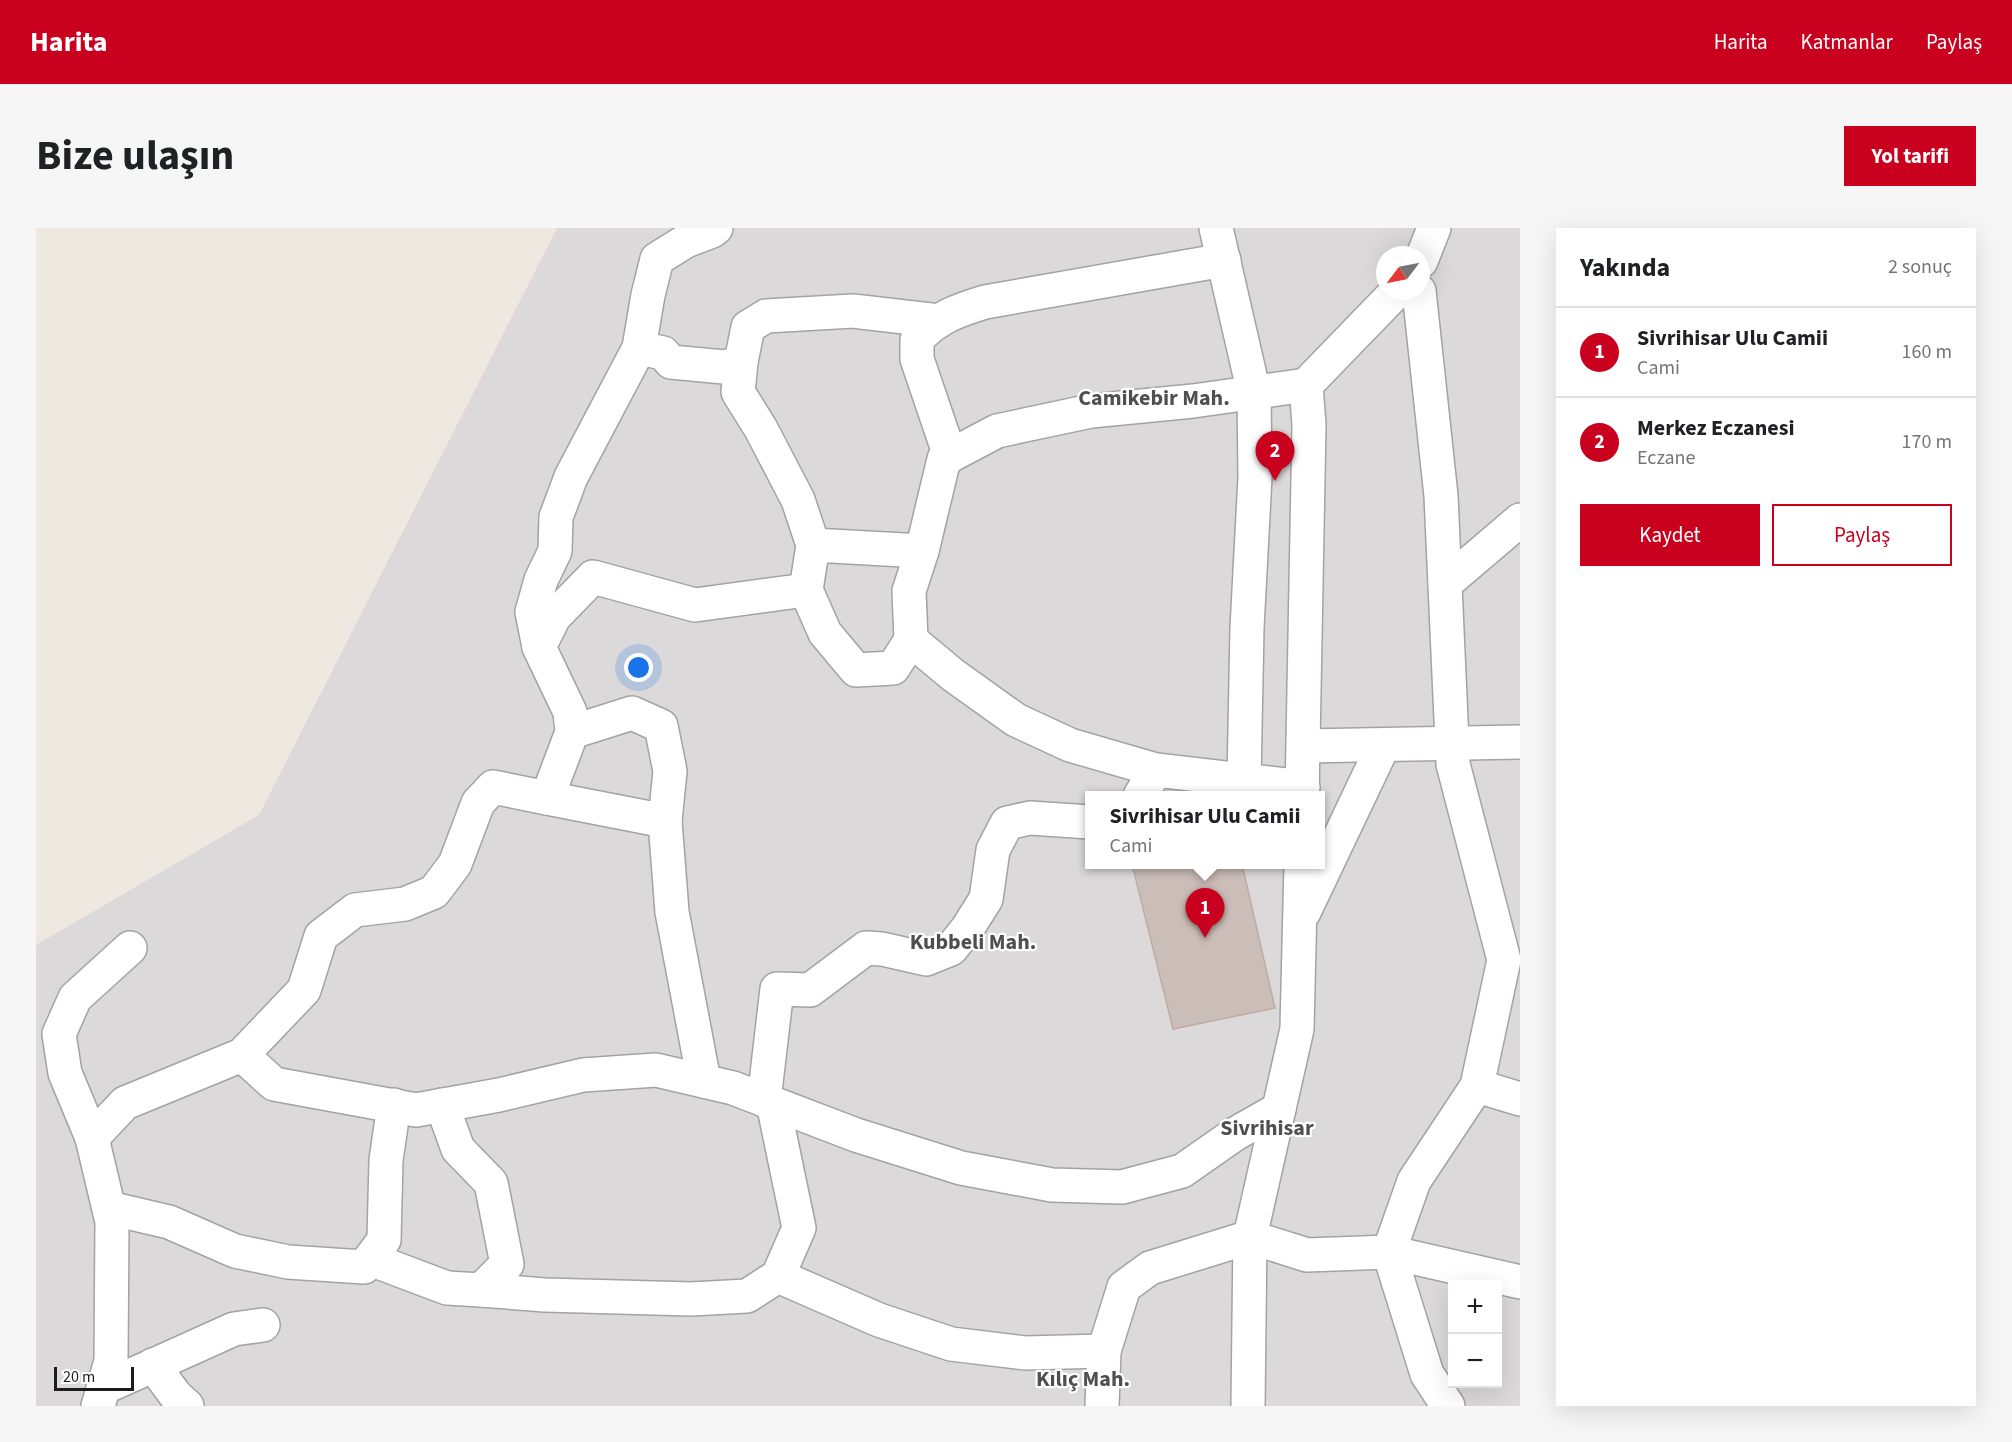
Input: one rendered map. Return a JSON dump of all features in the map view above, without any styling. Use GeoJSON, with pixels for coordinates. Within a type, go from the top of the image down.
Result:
{"type":"FeatureCollection","features":[{"type":"Feature","properties":{"kind":"street"},"geometry":{"type":"LineString","coordinates":[[547,798],[572,732],[570,712],[539,647],[532,612],[541,580],[555,551],[556,517],[571,477],[639,348],[657,259],[686,241],[716,228]]}},
{"type":"Feature","properties":{"kind":"street"},"geometry":{"type":"LineString","coordinates":[[1216,228],[1254,393],[1255,477],[1247,628],[1244,780]]}},
{"type":"Feature","properties":{"kind":"street"},"geometry":{"type":"LineString","coordinates":[[1427,246],[1434,228]]}},
{"type":"Feature","properties":{"kind":"street"},"geometry":{"type":"LineString","coordinates":[[950,456],[917,359],[917,340],[928,327],[956,310],[985,302],[1224,260]]}},
{"type":"Feature","properties":{"kind":"street"},"geometry":{"type":"LineString","coordinates":[[939,321],[853,311],[766,316],[748,327],[738,392],[761,429],[798,500],[813,545],[806,590],[825,633],[856,670],[893,668],[911,640],[909,591],[922,551],[944,459],[997,431],[1091,411],[1306,385],[1388,300]]}},
{"type":"Feature","properties":{"kind":"street"},"geometry":{"type":"LineString","coordinates":[[1420,300],[1441,496],[1453,764],[1512,956],[1477,1086],[1414,1180],[1389,1252],[1427,1374],[1448,1406]]}},
{"type":"Feature","properties":{"kind":"street"},"geometry":{"type":"LineString","coordinates":[[639,348],[663,353],[671,362],[724,367],[741,362]]}},
{"type":"Feature","properties":{"kind":"street"},"geometry":{"type":"LineString","coordinates":[[911,640],[953,675],[1016,720],[1148,783],[1244,780],[1302,791],[1309,425],[1306,385]]}},
{"type":"Feature","properties":{"kind":"street"},"geometry":{"type":"LineString","coordinates":[[1445,584],[1520,520]]}},
{"type":"Feature","properties":{"kind":"street"},"geometry":{"type":"LineString","coordinates":[[813,545],[922,551]]}},
{"type":"Feature","properties":{"kind":"street"},"geometry":{"type":"LineString","coordinates":[[539,647],[554,617],[593,577],[695,605],[806,590]]}},
{"type":"Feature","properties":{"kind":"street"},"geometry":{"type":"LineString","coordinates":[[572,732],[632,713],[661,726],[670,771],[665,820],[672,912],[704,1081]]}},
{"type":"Feature","properties":{"kind":"street"},"geometry":{"type":"LineString","coordinates":[[1304,746],[1520,742]]}},
{"type":"Feature","properties":{"kind":"street"},"geometry":{"type":"LineString","coordinates":[[1325,868],[1383,746]]}},
{"type":"Feature","properties":{"kind":"street"},"geometry":{"type":"LineString","coordinates":[[92,1138],[124,1103],[242,1055],[304,990],[321,936],[356,910],[405,904],[434,892],[455,864],[478,803],[493,787],[665,820]]}},
{"type":"Feature","properties":{"kind":"street"},"geometry":{"type":"LineString","coordinates":[[370,1259],[447,1288],[545,1295],[691,1299],[747,1296],[778,1276],[799,1228],[769,1102],[777,989],[810,990],[866,948],[882,949],[926,959],[951,949],[986,899],[993,850],[1007,823],[1030,818],[1085,822]]}},
{"type":"Feature","properties":{"kind":"street"},"geometry":{"type":"LineString","coordinates":[[1248,1406],[1250,1237],[1297,1029],[1301,869]]}},
{"type":"Feature","properties":{"kind":"street"},"geometry":{"type":"LineString","coordinates":[[1300,921],[1325,869]]}},
{"type":"Feature","properties":{"kind":"street"},"geometry":{"type":"LineString","coordinates":[[100,1397],[111,1361],[112,1222],[92,1138],[65,1073],[59,1034],[75,998],[130,948]]}},
{"type":"Feature","properties":{"kind":"street"},"geometry":{"type":"LineString","coordinates":[[242,1055],[274,1084],[416,1110],[499,1095],[584,1075],[656,1070],[733,1088],[856,1135],[961,1168],[1052,1185],[1122,1187],[1182,1171],[1235,1134],[1279,1109]]}},
{"type":"Feature","properties":{"kind":"street"},"geometry":{"type":"LineString","coordinates":[[1477,1086],[1520,1099]]}},
{"type":"Feature","properties":{"kind":"street"},"geometry":{"type":"LineString","coordinates":[[109,1208],[169,1222],[235,1251],[288,1262],[364,1267],[384,1240],[386,1160],[394,1105]]}},
{"type":"Feature","properties":{"kind":"street"},"geometry":{"type":"LineString","coordinates":[[442,1105],[458,1149],[491,1183],[507,1264],[482,1290]]}},
{"type":"Feature","properties":{"kind":"street"},"geometry":{"type":"LineString","coordinates":[[1102,1406],[1104,1351],[1124,1287],[1150,1268],[1250,1237],[1307,1255],[1389,1252],[1520,1282]]}},
{"type":"Feature","properties":{"kind":"street"},"geometry":{"type":"LineString","coordinates":[[778,1276],[879,1320],[951,1344],[1025,1353],[1104,1351]]}},
{"type":"Feature","properties":{"kind":"street"},"geometry":{"type":"LineString","coordinates":[[100,1397],[153,1365],[234,1329],[263,1325]]}},
{"type":"Feature","properties":{"kind":"street"},"geometry":{"type":"LineString","coordinates":[[153,1365],[176,1396],[187,1406]]}},
{"type":"Feature","properties":{"kind":"shaded area"},"geometry":{"type":"Polygon","coordinates":[[[557,228],[1520,228],[1520,1406],[36,1406],[36,945],[259,815],[557,228]]]}},
{"type":"Feature","properties":{"kind":"building"},"geometry":{"type":"Polygon","coordinates":[[[1133,869],[1243,869],[1275,1008],[1173,1029],[1133,869]]]}},
{"type":"Feature","properties":{"kind":"place","name":"Merkez Eczanesi"},"geometry":{"type":"Point","coordinates":[1275,481]}},
{"type":"Feature","properties":{"kind":"place","name":"Sivrihisar Ulu Camii"},"geometry":{"type":"Point","coordinates":[1205,938]}},
{"type":"Feature","properties":{"kind":"district","name":"Camikebir Mah."},"geometry":{"type":"Point","coordinates":[1154,398]}},
{"type":"Feature","properties":{"kind":"district","name":"Kubbeli Mah."},"geometry":{"type":"Point","coordinates":[973,942]}},
{"type":"Feature","properties":{"kind":"district","name":"Sivrihisar"},"geometry":{"type":"Point","coordinates":[1267,1128]}},
{"type":"Feature","properties":{"kind":"district","name":"Kılıç Mah."},"geometry":{"type":"Point","coordinates":[1083,1379]}}]}
